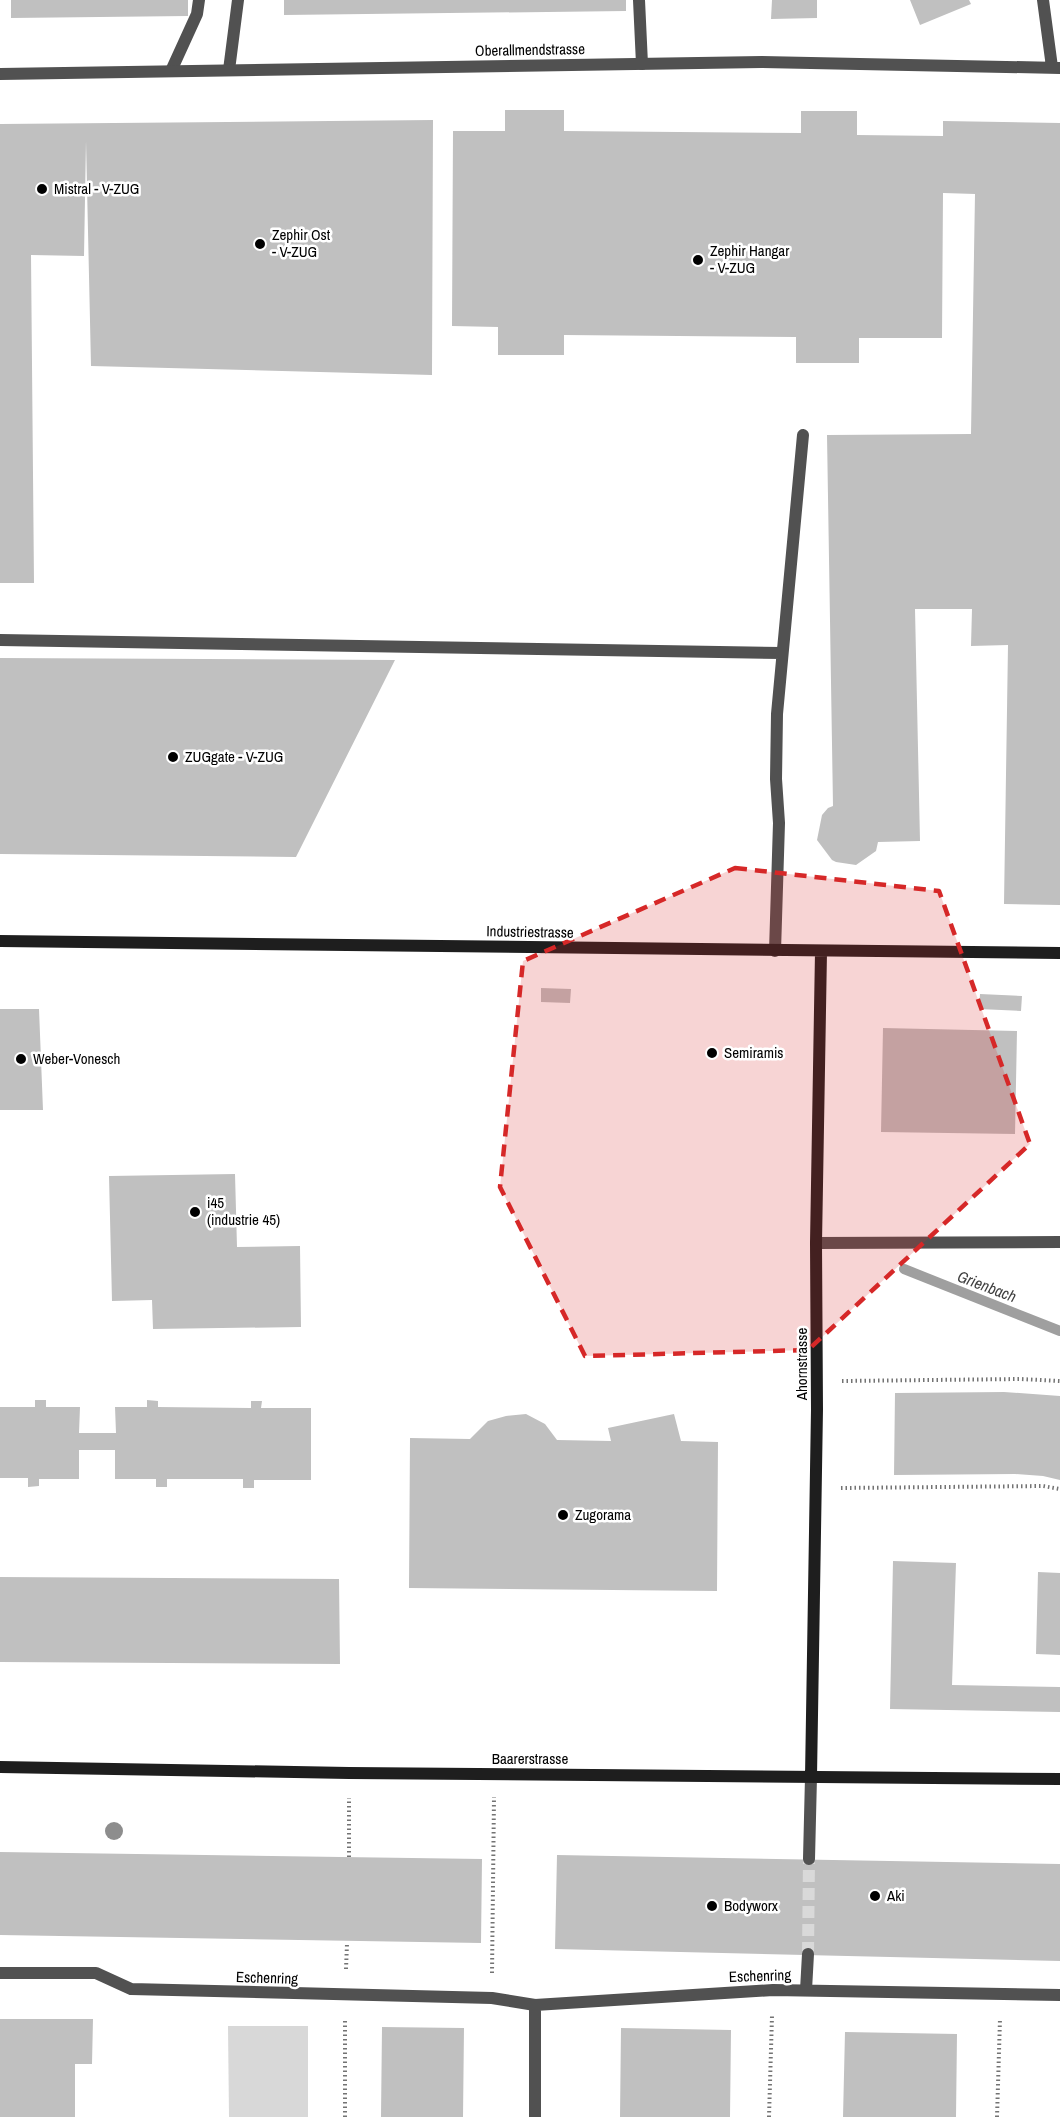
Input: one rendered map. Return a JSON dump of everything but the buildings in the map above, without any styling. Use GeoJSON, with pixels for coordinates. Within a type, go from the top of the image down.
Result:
{"type":"FeatureCollection","features":[{"type":"Feature","properties":{"kind":"street"},"geometry":{"type":"LineString","coordinates":[[171,71],[197,14],[199,0]]}},
{"type":"Feature","properties":{"kind":"street"},"geometry":{"type":"LineString","coordinates":[[229,70],[238,0]]}},
{"type":"Feature","properties":{"kind":"street"},"geometry":{"type":"LineString","coordinates":[[639,0],[642,64]]}},
{"type":"Feature","properties":{"kind":"street"},"geometry":{"type":"LineString","coordinates":[[1043,0],[1056,68]]}},
{"type":"Feature","properties":{"kind":"street","name":"Oberallmendstrasse"},"geometry":{"type":"LineString","coordinates":[[0,74],[762,62],[1056,68]]}},
{"type":"Feature","properties":{"kind":"street"},"geometry":{"type":"LineString","coordinates":[[775,951],[779,823],[776,779],[777,714],[803,435]]}},
{"type":"Feature","properties":{"kind":"street"},"geometry":{"type":"LineString","coordinates":[[0,640],[782,652]]}},
{"type":"Feature","properties":{"kind":"street","name":"Industriestrasse"},"geometry":{"type":"LineString","coordinates":[[0,941],[1060,953]]}},
{"type":"Feature","properties":{"kind":"street","name":"Ahornstrasse"},"geometry":{"type":"LineString","coordinates":[[811,1777],[821,952]]}},
{"type":"Feature","properties":{"kind":"street"},"geometry":{"type":"LineString","coordinates":[[816,1243],[1060,1242],[1060,1233]]}},
{"type":"Feature","properties":{"kind":"street","name":"Baarerstrasse"},"geometry":{"type":"LineString","coordinates":[[0,1767],[349,1773],[1060,1779]]}},
{"type":"Feature","properties":{"kind":"street"},"geometry":{"type":"LineString","coordinates":[[809,1859],[811,1777]]}},
{"type":"Feature","properties":{"kind":"street","name":"Eschenring"},"geometry":{"type":"LineString","coordinates":[[806,1990],[808,1954]]}},
{"type":"Feature","properties":{"kind":"street","name":"Eschenring"},"geometry":{"type":"LineString","coordinates":[[0,1973],[96,1974],[131,1989],[492,1998],[536,2005],[773,1990],[1060,1995]]}},
{"type":"Feature","properties":{"kind":"street"},"geometry":{"type":"LineString","coordinates":[[535,2117],[536,2005]]}},
{"type":"Feature","properties":{"kind":"path"},"geometry":{"type":"LineString","coordinates":[[817,1381],[1020,1379],[1060,1381]]}},
{"type":"Feature","properties":{"kind":"path"},"geometry":{"type":"LineString","coordinates":[[816,1489],[1014,1486],[1042,1486],[1060,1489]]}},
{"type":"Feature","properties":{"kind":"path"},"geometry":{"type":"LineString","coordinates":[[492,1998],[494,1773]]}},
{"type":"Feature","properties":{"kind":"path"},"geometry":{"type":"LineString","coordinates":[[349,1857],[350,1817]]}},
{"type":"Feature","properties":{"kind":"path"},"geometry":{"type":"LineString","coordinates":[[345,2117],[347,1944]]}},
{"type":"Feature","properties":{"kind":"path"},"geometry":{"type":"LineString","coordinates":[[770,2117],[773,1990]]}},
{"type":"Feature","properties":{"kind":"path"},"geometry":{"type":"LineString","coordinates":[[997,2117],[1000,1994]]}},
{"type":"Feature","properties":{"kind":"highlighted area"},"geometry":{"type":"Polygon","coordinates":[[[735,868],[939,891],[1030,1144],[808,1350],[585,1356],[500,1187],[523,961],[735,868]]]}},
{"type":"Feature","properties":{"kind":"shaded area"},"geometry":{"type":"Polygon","coordinates":[[[228,2026],[308,2026],[308,2117],[229,2117],[228,2026]]]}},
{"type":"Feature","properties":{"kind":"waterway","name":"Grienbach"},"geometry":{"type":"LineString","coordinates":[[904,1269],[1060,1331]]}},
{"type":"Feature","properties":{"kind":"tunnel"},"geometry":{"type":"LineString","coordinates":[[808,1954],[809,1859]]}},
{"type":"Feature","properties":{"kind":"place","name":"Mistral - V-ZUG"},"geometry":{"type":"Point","coordinates":[42,189]}},
{"type":"Feature","properties":{"kind":"place","name":"Zephir Ost - V-ZUG"},"geometry":{"type":"Point","coordinates":[260,244]}},
{"type":"Feature","properties":{"kind":"place","name":"Zephir Hangar - V-ZUG"},"geometry":{"type":"Point","coordinates":[698,260]}},
{"type":"Feature","properties":{"kind":"place","name":"ZUGgate - V-ZUG"},"geometry":{"type":"Point","coordinates":[173,757]}},
{"type":"Feature","properties":{"kind":"place","name":"Semiramis"},"geometry":{"type":"Point","coordinates":[712,1053]}},
{"type":"Feature","properties":{"kind":"place","name":"Weber-Vonesch"},"geometry":{"type":"Point","coordinates":[21,1059]}},
{"type":"Feature","properties":{"kind":"place","name":"i45 (industrie 45)"},"geometry":{"type":"Point","coordinates":[195,1212]}},
{"type":"Feature","properties":{"kind":"place","name":"Zugorama"},"geometry":{"type":"Point","coordinates":[563,1515]}},
{"type":"Feature","properties":{"kind":"place","name":"Aki"},"geometry":{"type":"Point","coordinates":[875,1896]}},
{"type":"Feature","properties":{"kind":"place","name":"Bodyworx"},"geometry":{"type":"Point","coordinates":[712,1906]}}]}
